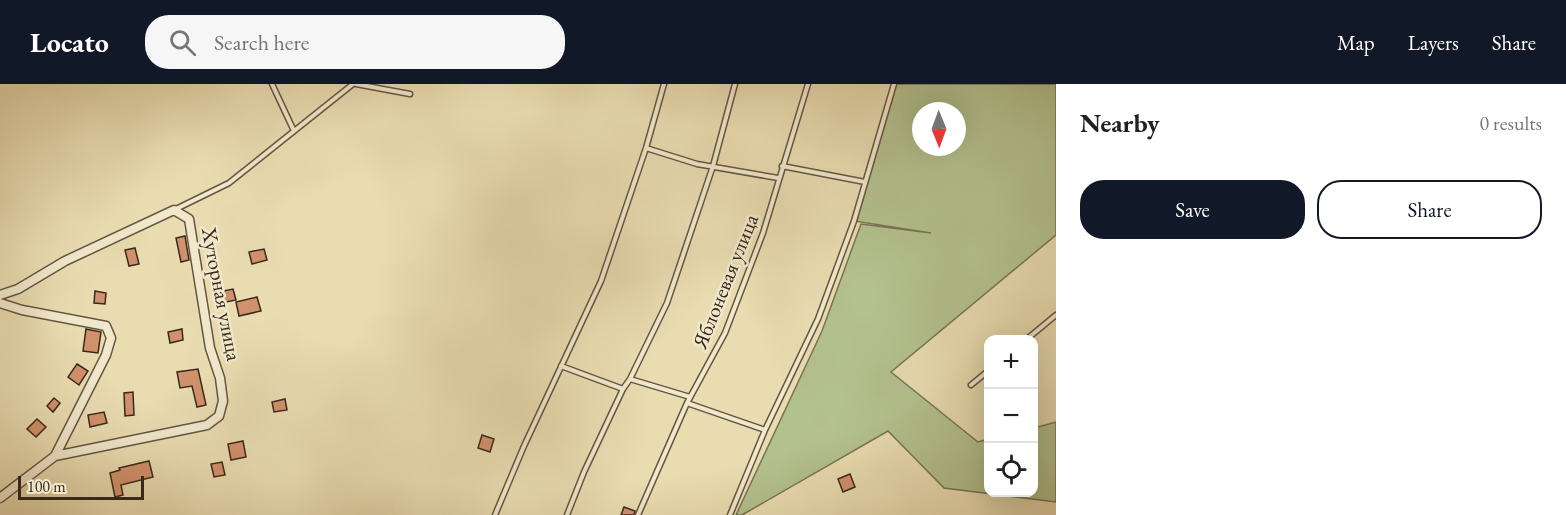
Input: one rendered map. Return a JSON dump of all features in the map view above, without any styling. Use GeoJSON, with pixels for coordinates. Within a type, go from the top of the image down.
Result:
{"type":"FeatureCollection","features":[{"type":"Feature","properties":{"kind":"street","name":"Хуторная улица"},"geometry":{"type":"LineString","coordinates":[[0,295],[18,289],[65,261],[174,210],[189,219],[210,348],[220,378],[223,401],[219,416],[207,425],[55,456]]}},
{"type":"Feature","properties":{"kind":"street"},"geometry":{"type":"LineString","coordinates":[[0,303],[22,310],[106,326],[111,338],[106,355],[55,456],[0,498]]}},
{"type":"Feature","properties":{"kind":"lane"},"geometry":{"type":"LineString","coordinates":[[272,84],[294,131]]}},
{"type":"Feature","properties":{"kind":"lane"},"geometry":{"type":"LineString","coordinates":[[174,210],[229,183],[354,84],[410,94]]}},
{"type":"Feature","properties":{"kind":"lane"},"geometry":{"type":"LineString","coordinates":[[495,515],[524,446],[601,281],[646,148],[664,84]]}},
{"type":"Feature","properties":{"kind":"lane"},"geometry":{"type":"LineString","coordinates":[[567,515],[584,472],[623,390],[668,303],[713,166],[735,84]]}},
{"type":"Feature","properties":{"kind":"lane","name":"Яблоневая улица"},"geometry":{"type":"LineString","coordinates":[[638,515],[687,403],[725,333],[763,233],[808,84]]}},
{"type":"Feature","properties":{"kind":"lane"},"geometry":{"type":"LineString","coordinates":[[730,515],[765,430],[818,319],[854,221],[894,84]]}},
{"type":"Feature","properties":{"kind":"lane"},"geometry":{"type":"LineString","coordinates":[[646,148],[697,164],[778,178]]}},
{"type":"Feature","properties":{"kind":"lane"},"geometry":{"type":"LineString","coordinates":[[782,165],[865,182]]}},
{"type":"Feature","properties":{"kind":"lane"},"geometry":{"type":"LineString","coordinates":[[1032,335],[1056,315]]}},
{"type":"Feature","properties":{"kind":"lane"},"geometry":{"type":"LineString","coordinates":[[561,366],[623,390]]}},
{"type":"Feature","properties":{"kind":"lane"},"geometry":{"type":"LineString","coordinates":[[971,385],[984,374]]}},
{"type":"Feature","properties":{"kind":"lane"},"geometry":{"type":"LineString","coordinates":[[630,379],[690,397]]}},
{"type":"Feature","properties":{"kind":"lane"},"geometry":{"type":"LineString","coordinates":[[687,403],[765,430]]}},
{"type":"Feature","properties":{"kind":"green space"},"geometry":{"type":"Polygon","coordinates":[[[894,84],[1056,84],[1056,235],[891,372],[978,442],[984,440],[984,493],[944,488],[888,431],[742,515],[736,515],[822,331],[861,224],[931,233],[854,221],[894,84]]]}},
{"type":"Feature","properties":{"kind":"green space"},"geometry":{"type":"Polygon","coordinates":[[[1056,422],[1056,502],[1016,497],[1038,497],[1038,427],[1056,422]]]}},
{"type":"Feature","properties":{"kind":"building"},"geometry":{"type":"Polygon","coordinates":[[[185,236],[189,260],[181,262],[176,238],[185,236]]]}},
{"type":"Feature","properties":{"kind":"building"},"geometry":{"type":"Polygon","coordinates":[[[135,248],[139,264],[129,266],[125,250],[135,248]]]}},
{"type":"Feature","properties":{"kind":"building"},"geometry":{"type":"Polygon","coordinates":[[[264,249],[267,260],[252,264],[249,252],[264,249]]]}},
{"type":"Feature","properties":{"kind":"building"},"geometry":{"type":"Polygon","coordinates":[[[233,289],[236,300],[221,303],[218,292],[233,289]]]}},
{"type":"Feature","properties":{"kind":"building"},"geometry":{"type":"Polygon","coordinates":[[[95,291],[106,293],[105,304],[94,303],[95,291]]]}},
{"type":"Feature","properties":{"kind":"building"},"geometry":{"type":"Polygon","coordinates":[[[257,297],[261,311],[239,316],[236,302],[257,297]]]}},
{"type":"Feature","properties":{"kind":"building"},"geometry":{"type":"Polygon","coordinates":[[[86,329],[101,332],[98,353],[83,351],[86,329]]]}},
{"type":"Feature","properties":{"kind":"building"},"geometry":{"type":"Polygon","coordinates":[[[182,329],[183,340],[170,343],[168,332],[182,329]]]}},
{"type":"Feature","properties":{"kind":"building"},"geometry":{"type":"Polygon","coordinates":[[[77,364],[88,371],[79,385],[68,377],[77,364]]]}},
{"type":"Feature","properties":{"kind":"building"},"geometry":{"type":"Polygon","coordinates":[[[198,369],[206,405],[197,407],[192,386],[180,388],[177,372],[198,369]]]}},
{"type":"Feature","properties":{"kind":"building"},"geometry":{"type":"Polygon","coordinates":[[[133,392],[134,415],[125,416],[124,393],[133,392]]]}},
{"type":"Feature","properties":{"kind":"building"},"geometry":{"type":"Polygon","coordinates":[[[54,398],[60,403],[53,412],[47,406],[54,398]]]}},
{"type":"Feature","properties":{"kind":"building"},"geometry":{"type":"Polygon","coordinates":[[[285,399],[287,410],[274,412],[272,402],[285,399]]]}},
{"type":"Feature","properties":{"kind":"building"},"geometry":{"type":"Polygon","coordinates":[[[104,412],[107,423],[90,427],[88,415],[104,412]]]}},
{"type":"Feature","properties":{"kind":"building"},"geometry":{"type":"Polygon","coordinates":[[[37,419],[46,427],[36,437],[27,429],[37,419]]]}},
{"type":"Feature","properties":{"kind":"building"},"geometry":{"type":"Polygon","coordinates":[[[482,435],[494,439],[490,452],[478,448],[482,435]]]}},
{"type":"Feature","properties":{"kind":"building"},"geometry":{"type":"Polygon","coordinates":[[[243,441],[246,457],[231,460],[228,444],[243,441]]]}},
{"type":"Feature","properties":{"kind":"building"},"geometry":{"type":"Polygon","coordinates":[[[149,461],[153,477],[121,485],[123,495],[115,497],[110,473],[120,470],[119,468],[149,461]]]}},
{"type":"Feature","properties":{"kind":"building"},"geometry":{"type":"Polygon","coordinates":[[[222,462],[225,475],[214,477],[211,464],[222,462]]]}},
{"type":"Feature","properties":{"kind":"building"},"geometry":{"type":"Polygon","coordinates":[[[850,474],[855,487],[843,492],[838,479],[850,474]]]}},
{"type":"Feature","properties":{"kind":"building"},"geometry":{"type":"Polygon","coordinates":[[[624,507],[635,511],[634,515],[621,515],[624,507]]]}}]}
